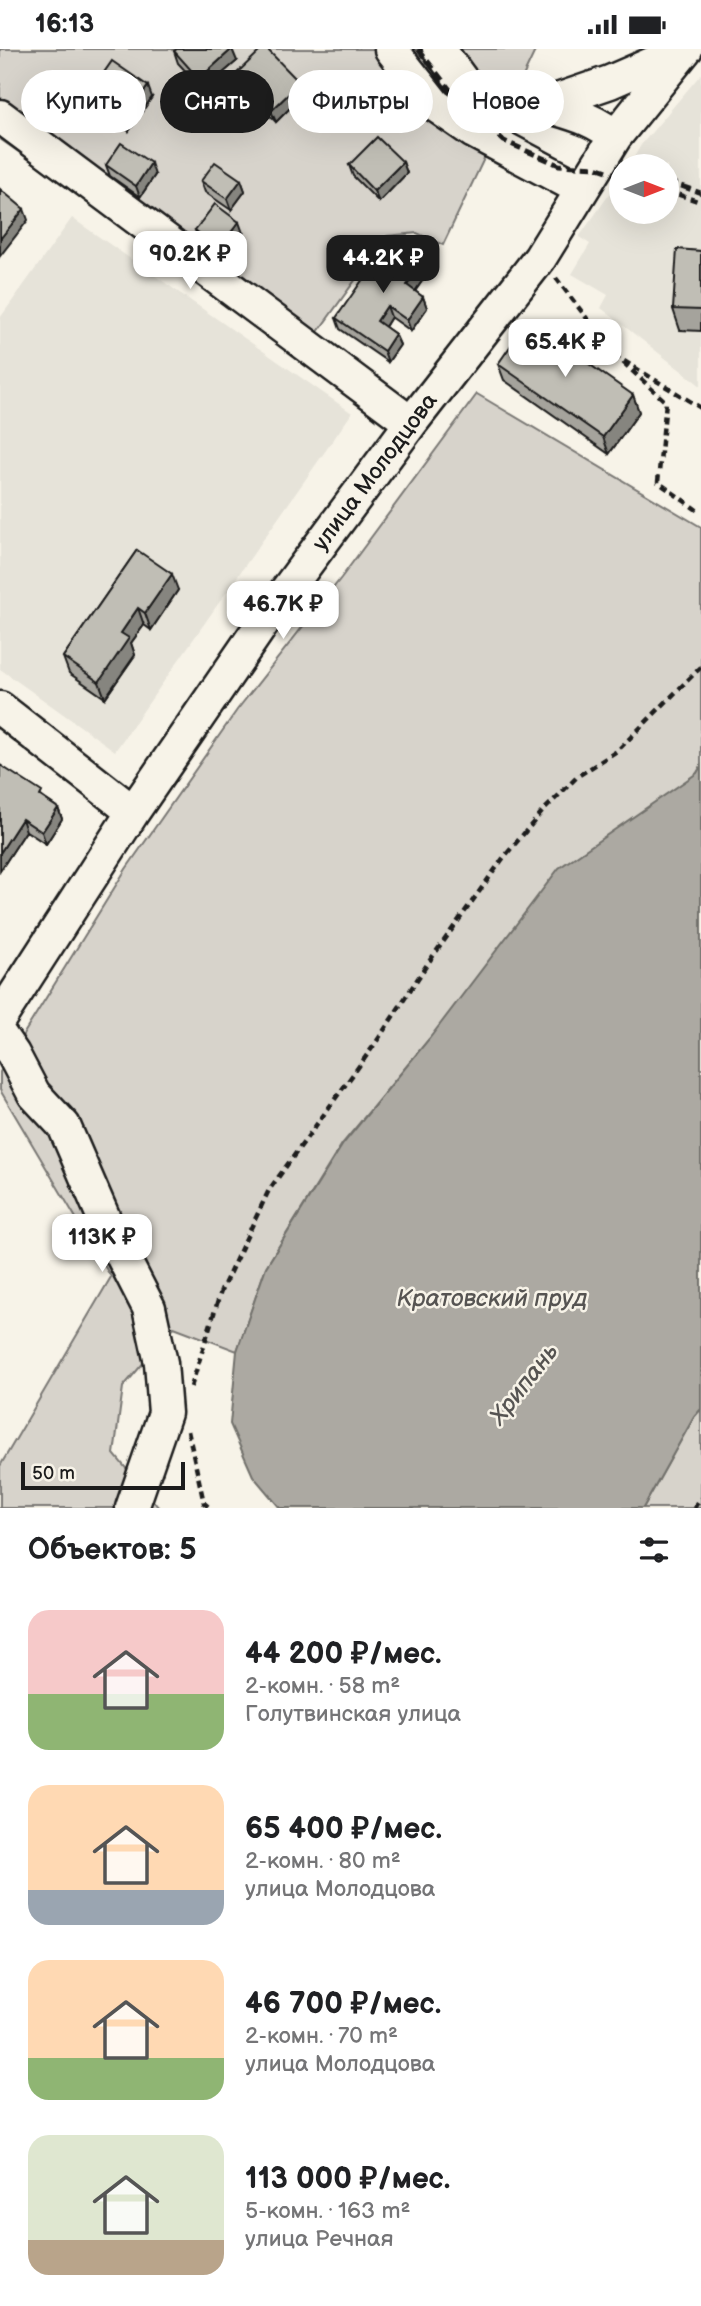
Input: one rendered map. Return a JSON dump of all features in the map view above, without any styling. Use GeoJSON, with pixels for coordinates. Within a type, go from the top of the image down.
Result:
{"type":"FeatureCollection","features":[{"type":"Feature","properties":{"kind":"street"},"geometry":{"type":"LineString","coordinates":[[391,49],[435,105],[474,132],[581,189]]}},
{"type":"Feature","properties":{"kind":"street"},"geometry":{"type":"LineString","coordinates":[[439,49],[454,70]]}},
{"type":"Feature","properties":{"kind":"street"},"geometry":{"type":"LineString","coordinates":[[564,98],[610,82],[686,49]]}},
{"type":"Feature","properties":{"kind":"street","name":"улица Молодцова"},"geometry":{"type":"LineString","coordinates":[[5,1029],[133,812],[269,614],[411,423],[540,258],[615,137],[686,49]]}},
{"type":"Feature","properties":{"kind":"street"},"geometry":{"type":"LineString","coordinates":[[564,111],[602,126],[615,137]]}},
{"type":"Feature","properties":{"kind":"street"},"geometry":{"type":"LineString","coordinates":[[0,116],[411,423]]}},
{"type":"Feature","properties":{"kind":"street"},"geometry":{"type":"LineString","coordinates":[[0,708],[133,812]]}},
{"type":"Feature","properties":{"kind":"street"},"geometry":{"type":"LineString","coordinates":[[5,1029],[34,1094],[64,1126],[109,1230],[149,1308],[161,1363],[164,1413],[132,1508]]}},
{"type":"Feature","properties":{"kind":"path"},"geometry":{"type":"LineString","coordinates":[[679,195],[701,202]]}},
{"type":"Feature","properties":{"kind":"path"},"geometry":{"type":"LineString","coordinates":[[540,258],[615,355],[666,403],[658,482],[701,513]]}},
{"type":"Feature","properties":{"kind":"path"},"geometry":{"type":"LineString","coordinates":[[615,355],[701,408]]}},
{"type":"Feature","properties":{"kind":"path"},"geometry":{"type":"LineString","coordinates":[[191,1393],[192,1380],[221,1291],[269,1190],[375,1044],[428,963],[504,857],[542,812],[578,776],[617,751],[701,667]]}},
{"type":"Feature","properties":{"kind":"path"},"geometry":{"type":"LineString","coordinates":[[188,1421],[187,1435],[204,1503],[210,1508]]}},
{"type":"Feature","properties":{"kind":"path"},"geometry":{"type":"LineString","coordinates":[[694,1508],[701,1498]]}},
{"type":"Feature","properties":{"kind":"shaded area"},"geometry":{"type":"Polygon","coordinates":[[[0,49],[536,49],[526,70],[447,70],[447,133],[496,133],[443,245],[417,233],[387,236],[304,351],[0,139],[0,49]]]}},
{"type":"Feature","properties":{"kind":"shaded area"},"geometry":{"type":"Polygon","coordinates":[[[701,74],[701,386],[601,308],[608,295],[572,274],[590,244],[579,237],[609,195],[609,224],[679,224],[679,154],[636,154],[701,74]]]}},
{"type":"Feature","properties":{"kind":"shaded area"},"geometry":{"type":"Polygon","coordinates":[[[72,218],[352,413],[115,751],[0,669],[0,318],[72,218]]]}},
{"type":"Feature","properties":{"kind":"shaded area"},"geometry":{"type":"Polygon","coordinates":[[[477,394],[701,527],[701,766],[697,773],[429,1039],[342,1144],[266,1267],[237,1351],[174,1327],[123,1387],[114,1454],[159,1508],[0,1508],[0,1466],[111,1277],[0,1090],[0,1072],[126,869],[237,710],[341,578],[477,394]]]}},
{"type":"Feature","properties":{"kind":"shaded area"},"geometry":{"type":"Polygon","coordinates":[[[701,1409],[701,1508],[643,1508],[694,1417],[701,1409]]]}},
{"type":"Feature","properties":{"kind":"water","name":"Кратовский пруд"},"geometry":{"type":"Polygon","coordinates":[[[701,766],[701,1409],[643,1508],[280,1508],[253,1476],[230,1424],[237,1351],[266,1267],[343,1144],[429,1039],[559,868],[697,773],[701,766]]]}},
{"type":"Feature","properties":{"kind":"building"},"geometry":{"type":"Polygon","coordinates":[[[232,49],[209,70],[191,70],[174,51],[232,49]]]}},
{"type":"Feature","properties":{"kind":"building"},"geometry":{"type":"Polygon","coordinates":[[[262,49],[267,49],[288,71],[288,95],[274,108],[274,70],[240,70],[262,49]]]}},
{"type":"Feature","properties":{"kind":"building"},"geometry":{"type":"Polygon","coordinates":[[[112,61],[125,70],[106,70],[112,61]]]}},
{"type":"Feature","properties":{"kind":"building"},"geometry":{"type":"Polygon","coordinates":[[[377,137],[403,162],[374,191],[349,165],[377,137]]]}},
{"type":"Feature","properties":{"kind":"building"},"geometry":{"type":"Polygon","coordinates":[[[121,143],[151,163],[136,186],[106,165],[121,143]]]}},
{"type":"Feature","properties":{"kind":"building"},"geometry":{"type":"Polygon","coordinates":[[[215,162],[241,180],[227,199],[201,181],[215,162]]]}},
{"type":"Feature","properties":{"kind":"building"},"geometry":{"type":"Polygon","coordinates":[[[0,189],[24,209],[0,239],[0,189]]]}},
{"type":"Feature","properties":{"kind":"building"},"geometry":{"type":"Polygon","coordinates":[[[215,204],[239,222],[218,249],[195,230],[215,204]]]}},
{"type":"Feature","properties":{"kind":"building"},"geometry":{"type":"Polygon","coordinates":[[[390,240],[423,263],[407,285],[423,297],[407,320],[387,306],[377,321],[395,334],[384,351],[336,318],[390,240]]]}},
{"type":"Feature","properties":{"kind":"building"},"geometry":{"type":"Polygon","coordinates":[[[677,249],[701,251],[701,310],[673,309],[677,249]]]}},
{"type":"Feature","properties":{"kind":"building"},"geometry":{"type":"Polygon","coordinates":[[[528,321],[633,395],[603,437],[498,364],[528,321]]]}},
{"type":"Feature","properties":{"kind":"building"},"geometry":{"type":"Polygon","coordinates":[[[137,550],[172,574],[145,613],[138,608],[121,633],[129,638],[99,682],[63,657],[137,550]]]}},
{"type":"Feature","properties":{"kind":"building"},"geometry":{"type":"Polygon","coordinates":[[[0,765],[42,792],[40,796],[58,808],[42,832],[22,819],[0,853],[0,765]]]}},
{"type":"Feature","properties":{"kind":"railway"},"geometry":{"type":"LineString","coordinates":[[418,49],[451,91],[504,141],[559,165],[596,167],[609,172]]}},
{"type":"Feature","properties":{"kind":"railway"},"geometry":{"type":"LineString","coordinates":[[679,185],[701,193]]}},
{"type":"Feature","properties":{"kind":"water label","name":"Хрипань"},"geometry":{"type":"Point","coordinates":[524,1384]}}]}
